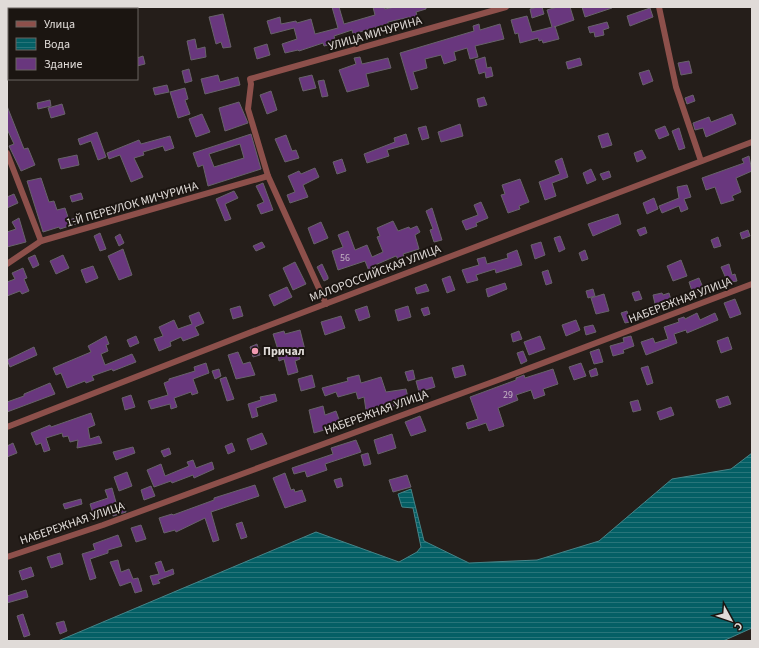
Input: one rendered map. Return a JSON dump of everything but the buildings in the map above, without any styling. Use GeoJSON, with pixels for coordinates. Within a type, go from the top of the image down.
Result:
{"type":"FeatureCollection","features":[{"type":"Feature","properties":{"kind":"street","name":"УЛИЦА МИЧУРИНА"},"geometry":{"type":"LineString","coordinates":[[268,176],[248,109],[251,84],[250,79],[506,7]]}},
{"type":"Feature","properties":{"kind":"street"},"geometry":{"type":"LineString","coordinates":[[659,7],[676,87],[701,161]]}},
{"type":"Feature","properties":{"kind":"street","name":"МАЛОРОССИЙСКАЯ УЛИЦА"},"geometry":{"type":"LineString","coordinates":[[7,427],[752,142]]}},
{"type":"Feature","properties":{"kind":"street"},"geometry":{"type":"LineString","coordinates":[[7,153],[42,242]]}},
{"type":"Feature","properties":{"kind":"street"},"geometry":{"type":"LineString","coordinates":[[268,176],[326,304]]}},
{"type":"Feature","properties":{"kind":"street","name":"1-Й ПЕРЕУЛОК МИЧУРИНА"},"geometry":{"type":"LineString","coordinates":[[7,264],[42,242],[268,176]]}},
{"type":"Feature","properties":{"kind":"street","name":"НАБЕРЕЖНАЯ УЛИЦА"},"geometry":{"type":"LineString","coordinates":[[7,557],[110,522],[578,350],[752,284]]}},
{"type":"Feature","properties":{"kind":"water"},"geometry":{"type":"Polygon","coordinates":[[[752,453],[752,628],[723,641],[58,641],[316,532],[399,562],[417,552],[421,547],[413,508],[402,507],[398,494],[411,489],[424,541],[469,563],[537,560],[599,541],[672,479],[731,469],[752,453]]]}},
{"type":"Feature","properties":{"kind":"place","name":"Причал"},"geometry":{"type":"Point","coordinates":[255,351]}}]}
